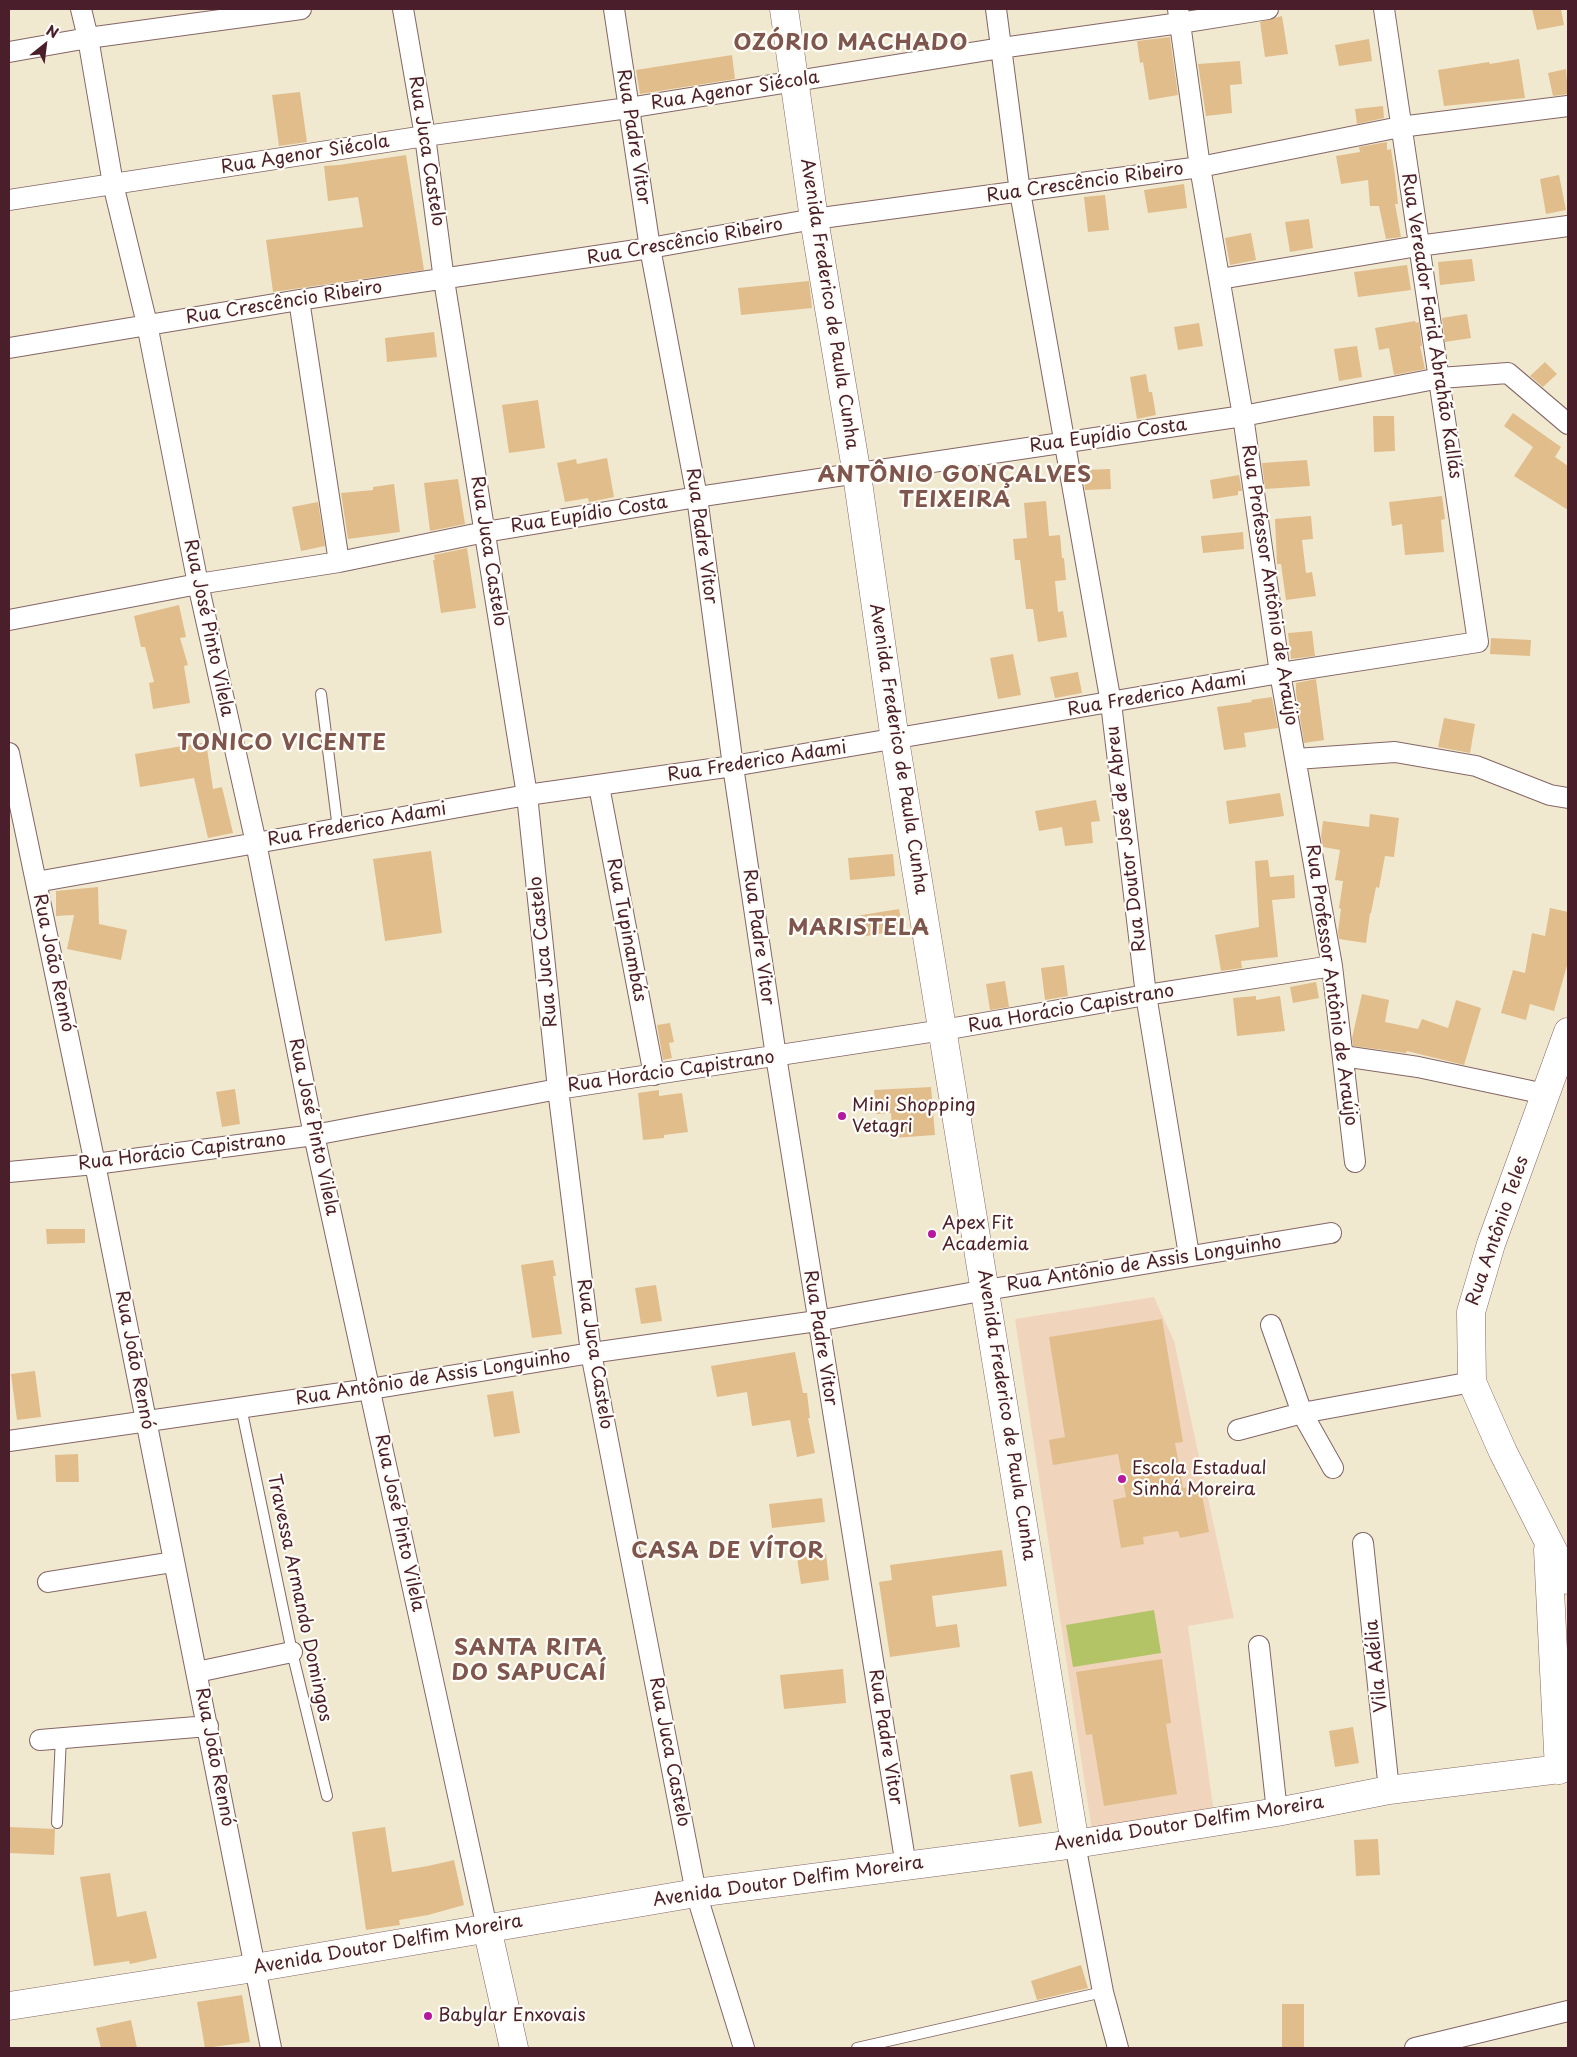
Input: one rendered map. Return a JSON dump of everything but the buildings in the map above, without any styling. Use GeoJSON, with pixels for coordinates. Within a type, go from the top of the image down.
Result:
{"type":"FeatureCollection","features":[{"type":"Feature","properties":{"kind":"main road","name":"Avenida Frederico de Paula Cunha"},"geometry":{"type":"LineString","coordinates":[[784,9],[796,82],[814,220],[857,475],[895,740],[1075,1844]]}},
{"type":"Feature","properties":{"kind":"main road","name":"Rua Antônio Teles"},"geometry":{"type":"LineString","coordinates":[[1568,1032],[1491,1244],[1475,1293],[1471,1312],[1472,1382],[1503,1452],[1568,1580]]}},
{"type":"Feature","properties":{"kind":"main road","name":"Rua Antônio Teles"},"geometry":{"type":"LineString","coordinates":[[1548,1541],[1564,1769]]}},
{"type":"Feature","properties":{"kind":"main road","name":"Avenida Doutor Delfim Moreira"},"geometry":{"type":"LineString","coordinates":[[9,2006],[254,1968],[696,1893],[1075,1844],[1277,1812],[1389,1790],[1564,1769]]}},
{"type":"Feature","properties":{"kind":"main road"},"geometry":{"type":"LineString","coordinates":[[486,1928],[514,2048]]}},
{"type":"Feature","properties":{"kind":"street","name":"Rua José Pinto Vilela"},"geometry":{"type":"LineString","coordinates":[[81,9],[88,38],[113,184],[147,324],[198,584],[256,843],[314,1135],[486,1928]]}},
{"type":"Feature","properties":{"kind":"street"},"geometry":{"type":"LineString","coordinates":[[9,52],[88,38],[301,9]]}},
{"type":"Feature","properties":{"kind":"street","name":"Rua Juca Castelo"},"geometry":{"type":"LineString","coordinates":[[403,9],[425,136],[444,280],[527,795],[558,1089],[591,1353],[696,1893],[744,2048]]}},
{"type":"Feature","properties":{"kind":"street","name":"Rua Padre Vitor"},"geometry":{"type":"LineString","coordinates":[[614,9],[650,248],[697,497],[733,766],[776,1056],[817,1322],[906,1866]]}},
{"type":"Feature","properties":{"kind":"street","name":"Rua Doutor José de Abreu"},"geometry":{"type":"LineString","coordinates":[[996,9],[1020,192],[1111,703],[1146,995],[1189,1255]]}},
{"type":"Feature","properties":{"kind":"street","name":"Rua Agenor Siécola"},"geometry":{"type":"LineString","coordinates":[[9,200],[425,136],[628,108],[796,82],[1179,16],[1268,9]]}},
{"type":"Feature","properties":{"kind":"street","name":"Rua Vereador Farid Abrahão Kallás"},"geometry":{"type":"LineString","coordinates":[[1384,9],[1400,127],[1440,378],[1478,642]]}},
{"type":"Feature","properties":{"kind":"street","name":"Rua Professor Antônio de Araújo"},"geometry":{"type":"LineString","coordinates":[[1179,16],[1200,167],[1243,416],[1280,673],[1332,966],[1355,1162]]}},
{"type":"Feature","properties":{"kind":"street","name":"Rua Crescêncio Ribeiro"},"geometry":{"type":"LineString","coordinates":[[9,348],[147,324],[650,248],[814,220],[1200,167],[1400,127],[1568,106]]}},
{"type":"Feature","properties":{"kind":"street"},"geometry":{"type":"LineString","coordinates":[[1220,279],[1418,246],[1568,226]]}},
{"type":"Feature","properties":{"kind":"street"},"geometry":{"type":"LineString","coordinates":[[299,300],[339,562]]}},
{"type":"Feature","properties":{"kind":"street","name":"Rua Eupídio Costa"},"geometry":{"type":"LineString","coordinates":[[9,620],[198,584],[339,562],[485,532],[697,497],[857,475],[1243,416],[1440,378],[1508,373],[1568,424]]}},
{"type":"Feature","properties":{"kind":"street","name":"Rua Frederico Adami"},"geometry":{"type":"LineString","coordinates":[[36,882],[527,795],[733,766],[895,740],[1280,673],[1478,642]]}},
{"type":"Feature","properties":{"kind":"street"},"geometry":{"type":"LineString","coordinates":[[1296,759],[1395,752],[1476,766],[1550,795],[1568,798]]}},
{"type":"Feature","properties":{"kind":"street","name":"Rua João Rennó"},"geometry":{"type":"LineString","coordinates":[[9,754],[95,1164],[271,2048]]}},
{"type":"Feature","properties":{"kind":"street","name":"Rua Tupinambás"},"geometry":{"type":"LineString","coordinates":[[599,786],[654,1075]]}},
{"type":"Feature","properties":{"kind":"street","name":"Rua Horácio Capistrano"},"geometry":{"type":"LineString","coordinates":[[9,1172],[95,1164],[314,1135],[558,1089],[943,1030],[1146,995],[1332,966]]}},
{"type":"Feature","properties":{"kind":"street"},"geometry":{"type":"LineString","coordinates":[[1344,1056],[1418,1067],[1545,1094]]}},
{"type":"Feature","properties":{"kind":"street","name":"Rua Antônio de Assis Longuinho"},"geometry":{"type":"LineString","coordinates":[[9,1441],[370,1389],[591,1353],[817,1322],[986,1290],[1331,1233]]}},
{"type":"Feature","properties":{"kind":"street"},"geometry":{"type":"LineString","coordinates":[[1271,1324],[1302,1413],[1333,1468]]}},
{"type":"Feature","properties":{"kind":"street"},"geometry":{"type":"LineString","coordinates":[[1238,1430],[1302,1413],[1472,1382]]}},
{"type":"Feature","properties":{"kind":"street","name":"Vila Adélia"},"geometry":{"type":"LineString","coordinates":[[1363,1543],[1389,1790]]}},
{"type":"Feature","properties":{"kind":"street"},"geometry":{"type":"LineString","coordinates":[[48,1582],[173,1562]]}},
{"type":"Feature","properties":{"kind":"street"},"geometry":{"type":"LineString","coordinates":[[1259,1646],[1277,1812]]}},
{"type":"Feature","properties":{"kind":"street"},"geometry":{"type":"LineString","coordinates":[[197,1672],[292,1652]]}},
{"type":"Feature","properties":{"kind":"street"},"geometry":{"type":"LineString","coordinates":[[40,1740],[208,1726]]}},
{"type":"Feature","properties":{"kind":"street"},"geometry":{"type":"LineString","coordinates":[[1075,1844],[1103,1992],[1118,2048]]}},
{"type":"Feature","properties":{"kind":"street"},"geometry":{"type":"LineString","coordinates":[[1415,2048],[1568,2012]]}},
{"type":"Feature","properties":{"kind":"lane"},"geometry":{"type":"LineString","coordinates":[[321,694],[338,829]]}},
{"type":"Feature","properties":{"kind":"lane","name":"Travessa Armando Domingos"},"geometry":{"type":"LineString","coordinates":[[241,1407],[292,1652],[327,1796]]}},
{"type":"Feature","properties":{"kind":"lane"},"geometry":{"type":"LineString","coordinates":[[58,1823],[61,1737]]}},
{"type":"Feature","properties":{"kind":"lane"},"geometry":{"type":"LineString","coordinates":[[857,2048],[1103,1992]]}},
{"type":"Feature","properties":{"kind":"shaded area","name":"Escola Estadual Sinhá Moreira"},"geometry":{"type":"Polygon","coordinates":[[[1154,1297],[1174,1341],[1234,1618],[1188,1626],[1214,1813],[1092,1831],[1015,1319],[1154,1297]]]}},
{"type":"Feature","properties":{"kind":"green space"},"geometry":{"type":"Polygon","coordinates":[[[1154,1610],[1161,1653],[1073,1667],[1066,1625],[1154,1610]]]}},
{"type":"Feature","properties":{"kind":"place","name":"Mini Shopping Vetagri"},"geometry":{"type":"Point","coordinates":[842,1116]}},
{"type":"Feature","properties":{"kind":"place","name":"Apex Fit Academia"},"geometry":{"type":"Point","coordinates":[932,1234]}},
{"type":"Feature","properties":{"kind":"place","name":"Escola Estadual Sinhá Moreira"},"geometry":{"type":"Point","coordinates":[1122,1479]}},
{"type":"Feature","properties":{"kind":"place","name":"Babylar Enxovais"},"geometry":{"type":"Point","coordinates":[428,2016]}},
{"type":"Feature","properties":{"kind":"district","name":"OZÓRIO MACHADO"},"geometry":{"type":"Point","coordinates":[851,44]}},
{"type":"Feature","properties":{"kind":"district","name":"ANTÔNIO GONÇALVES TEIXEIRA"},"geometry":{"type":"Point","coordinates":[955,488]}},
{"type":"Feature","properties":{"kind":"district","name":"TONICO VICENTE"},"geometry":{"type":"Point","coordinates":[282,744]}},
{"type":"Feature","properties":{"kind":"district","name":"MARISTELA"},"geometry":{"type":"Point","coordinates":[859,929]}},
{"type":"Feature","properties":{"kind":"district","name":"CASA DE VÍTOR"},"geometry":{"type":"Point","coordinates":[728,1552]}},
{"type":"Feature","properties":{"kind":"district","name":"SANTA RITA DO SAPUCAÍ"},"geometry":{"type":"Point","coordinates":[529,1662]}}]}
